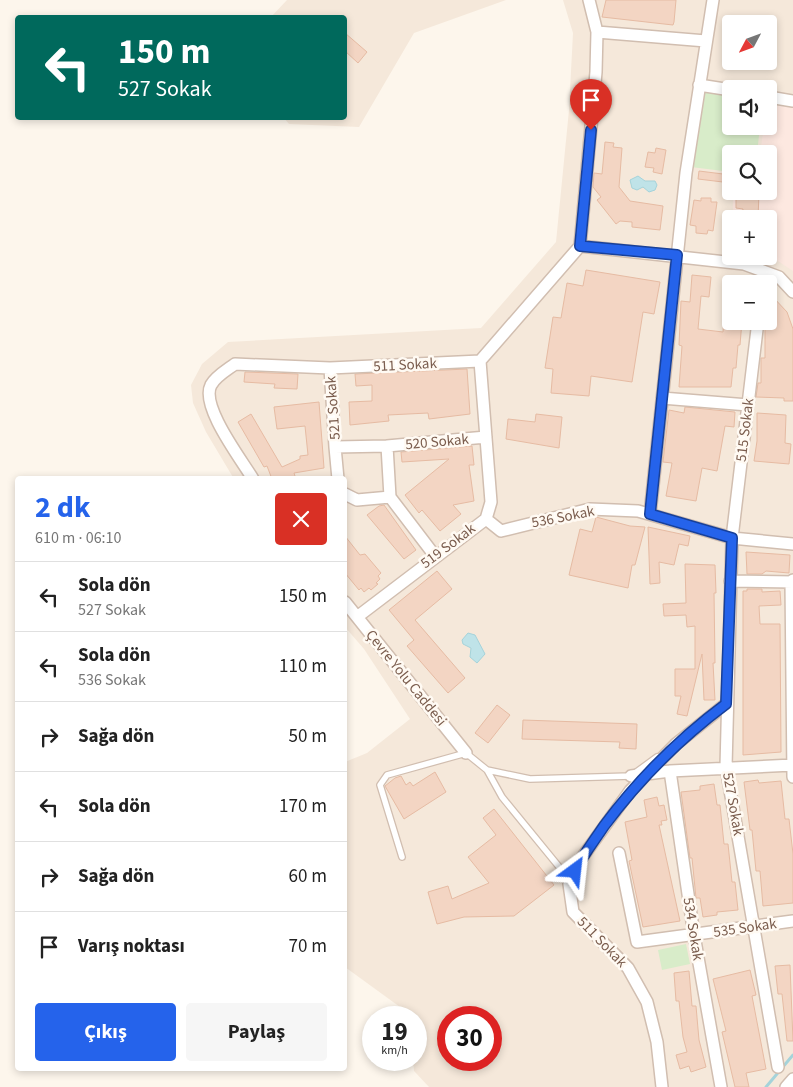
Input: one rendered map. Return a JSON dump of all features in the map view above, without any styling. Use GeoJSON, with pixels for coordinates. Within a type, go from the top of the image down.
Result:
{"type":"FeatureCollection","features":[{"type":"Feature","properties":{"kind":"street"},"geometry":{"type":"LineString","coordinates":[[480,361],[580,246],[596,72],[597,32],[589,0]]}},
{"type":"Feature","properties":{"kind":"street"},"geometry":{"type":"LineString","coordinates":[[650,514],[686,173],[713,0]]}},
{"type":"Feature","properties":{"kind":"street"},"geometry":{"type":"LineString","coordinates":[[597,32],[706,41]]}},
{"type":"Feature","properties":{"kind":"street"},"geometry":{"type":"LineString","coordinates":[[699,85],[722,89]]}},
{"type":"Feature","properties":{"kind":"street"},"geometry":{"type":"LineString","coordinates":[[777,98],[793,101]]}},
{"type":"Feature","properties":{"kind":"street"},"geometry":{"type":"LineString","coordinates":[[580,246],[677,255],[744,264],[760,275]]}},
{"type":"Feature","properties":{"kind":"street"},"geometry":{"type":"LineString","coordinates":[[777,277],[793,278]]}},
{"type":"Feature","properties":{"kind":"street"},"geometry":{"type":"LineString","coordinates":[[780,277],[793,292]]}},
{"type":"Feature","properties":{"kind":"street","name":"515 Sokak"},"geometry":{"type":"LineString","coordinates":[[732,538],[757,330]]}},
{"type":"Feature","properties":{"kind":"street","name":"511 Sokak"},"geometry":{"type":"LineString","coordinates":[[330,368],[480,361]]}},
{"type":"Feature","properties":{"kind":"street","name":"519 Sokak"},"geometry":{"type":"LineString","coordinates":[[357,617],[486,518],[492,502],[480,361]]}},
{"type":"Feature","properties":{"kind":"street"},"geometry":{"type":"LineString","coordinates":[[251,476],[213,413],[208,398],[211,385],[222,373],[235,364],[330,368]]}},
{"type":"Feature","properties":{"kind":"street","name":"521 Sokak"},"geometry":{"type":"LineString","coordinates":[[330,368],[338,476]]}},
{"type":"Feature","properties":{"kind":"street"},"geometry":{"type":"LineString","coordinates":[[662,398],[748,405]]}},
{"type":"Feature","properties":{"kind":"street","name":"520 Sokak"},"geometry":{"type":"LineString","coordinates":[[335,448],[486,438]]}},
{"type":"Feature","properties":{"kind":"street"},"geometry":{"type":"LineString","coordinates":[[387,446],[390,497],[435,556]]}},
{"type":"Feature","properties":{"kind":"street"},"geometry":{"type":"LineString","coordinates":[[347,495],[357,500],[390,497]]}},
{"type":"Feature","properties":{"kind":"street","name":"536 Sokak"},"geometry":{"type":"LineString","coordinates":[[486,518],[501,531],[590,509],[638,511],[732,538],[793,544]]}},
{"type":"Feature","properties":{"kind":"street","name":"527 Sokak"},"geometry":{"type":"LineString","coordinates":[[732,538],[726,704],[726,767],[778,1067]]}},
{"type":"Feature","properties":{"kind":"street"},"geometry":{"type":"LineString","coordinates":[[631,776],[726,767],[792,769],[792,581],[730,581]]}},
{"type":"Feature","properties":{"kind":"street","name":"Çevre Yolu Caddesi"},"geometry":{"type":"LineString","coordinates":[[347,604],[466,753]]}},
{"type":"Feature","properties":{"kind":"street","name":"511 Sokak"},"geometry":{"type":"LineString","coordinates":[[662,1087],[656,1042],[647,1002],[628,968],[573,912],[569,884],[581,859],[630,791],[676,744],[726,704]]}},
{"type":"Feature","properties":{"kind":"street","name":"534 Sokak"},"geometry":{"type":"LineString","coordinates":[[670,771],[694,935],[721,1087]]}},
{"type":"Feature","properties":{"kind":"street","name":"535 Sokak"},"geometry":{"type":"LineString","coordinates":[[619,853],[637,942],[793,922]]}},
{"type":"Feature","properties":{"kind":"street"},"geometry":{"type":"LineString","coordinates":[[786,1087],[793,1079]]}},
{"type":"Feature","properties":{"kind":"lane"},"geometry":{"type":"LineString","coordinates":[[487,770],[530,779],[631,776],[676,744]]}},
{"type":"Feature","properties":{"kind":"lane"},"geometry":{"type":"LineString","coordinates":[[402,856],[380,785],[387,775],[466,753],[487,770],[502,797],[560,868]]}},
{"type":"Feature","properties":{"kind":"shaded area"},"geometry":{"type":"Polygon","coordinates":[[[287,0],[506,0],[414,33],[359,127],[289,124],[286,120],[347,120],[347,15],[273,15],[287,0]]]}},
{"type":"Feature","properties":{"kind":"shaded area"},"geometry":{"type":"Polygon","coordinates":[[[563,0],[793,0],[793,1087],[429,1087],[414,1071],[427,1071],[427,1006],[399,1006],[347,968],[347,761],[367,753],[410,719],[364,649],[347,629],[347,476],[232,476],[206,432],[193,403],[191,385],[202,364],[228,342],[481,328],[556,242],[569,110],[573,33],[563,0]]]}},
{"type":"Feature","properties":{"kind":"shaded area"},"geometry":{"type":"Polygon","coordinates":[[[777,103],[793,106],[793,271],[777,260],[777,210],[733,210],[733,200],[777,200],[777,145],[761,145],[763,135],[777,135],[777,103]]]}},
{"type":"Feature","properties":{"kind":"green space"},"geometry":{"type":"Polygon","coordinates":[[[701,90],[722,94],[722,135],[759,135],[758,145],[722,145],[722,171],[691,167],[701,90]]]}},
{"type":"Feature","properties":{"kind":"green space"},"geometry":{"type":"Polygon","coordinates":[[[686,944],[690,964],[662,970],[658,950],[686,944]]]}},
{"type":"Feature","properties":{"kind":"water"},"geometry":{"type":"Polygon","coordinates":[[[638,176],[645,181],[655,181],[657,185],[655,190],[649,192],[643,187],[637,190],[632,188],[630,180],[638,176]]]}},
{"type":"Feature","properties":{"kind":"water"},"geometry":{"type":"Polygon","coordinates":[[[468,633],[475,635],[485,654],[477,663],[470,657],[471,648],[463,644],[462,640],[468,633]]]}},
{"type":"Feature","properties":{"kind":"building"},"geometry":{"type":"Polygon","coordinates":[[[606,0],[676,0],[673,25],[602,17],[606,0]]]}},
{"type":"Feature","properties":{"kind":"building"},"geometry":{"type":"Polygon","coordinates":[[[347,35],[367,52],[358,63],[347,53],[347,35]]]}},
{"type":"Feature","properties":{"kind":"building"},"geometry":{"type":"Polygon","coordinates":[[[605,142],[614,143],[613,147],[622,148],[619,187],[630,201],[663,206],[660,230],[632,227],[632,222],[620,221],[616,224],[597,200],[601,197],[593,187],[594,173],[602,174],[605,142]]]}},
{"type":"Feature","properties":{"kind":"building"},"geometry":{"type":"Polygon","coordinates":[[[656,148],[666,150],[662,174],[653,172],[654,168],[645,167],[648,152],[655,153],[656,148]]]}},
{"type":"Feature","properties":{"kind":"building"},"geometry":{"type":"Polygon","coordinates":[[[699,171],[722,174],[722,182],[698,179],[699,171]]]}},
{"type":"Feature","properties":{"kind":"building"},"geometry":{"type":"Polygon","coordinates":[[[701,198],[711,198],[711,202],[717,202],[713,231],[708,230],[707,234],[696,233],[696,226],[690,225],[694,200],[701,201],[701,198]]]}},
{"type":"Feature","properties":{"kind":"building"},"geometry":{"type":"Polygon","coordinates":[[[736,200],[759,200],[758,210],[736,208],[736,200]]]}},
{"type":"Feature","properties":{"kind":"building"},"geometry":{"type":"Polygon","coordinates":[[[586,270],[660,282],[654,314],[643,312],[632,382],[591,376],[589,396],[551,393],[553,369],[545,368],[553,317],[561,318],[567,283],[583,286],[586,270]]]}},
{"type":"Feature","properties":{"kind":"building"},"geometry":{"type":"Polygon","coordinates":[[[692,275],[711,277],[709,297],[701,296],[698,329],[723,332],[723,330],[741,330],[736,368],[733,368],[731,387],[679,387],[682,346],[679,345],[681,301],[690,302],[692,275]]]}},
{"type":"Feature","properties":{"kind":"building"},"geometry":{"type":"Polygon","coordinates":[[[777,301],[787,312],[793,329],[793,401],[784,401],[784,398],[756,397],[758,383],[761,383],[761,358],[765,358],[765,330],[777,330],[777,301]]]}},
{"type":"Feature","properties":{"kind":"building"},"geometry":{"type":"Polygon","coordinates":[[[467,369],[470,414],[429,419],[428,413],[388,415],[389,421],[350,425],[349,402],[372,401],[372,385],[356,386],[355,374],[467,369]]]}},
{"type":"Feature","properties":{"kind":"building"},"geometry":{"type":"Polygon","coordinates":[[[245,372],[298,374],[297,389],[274,388],[275,384],[244,382],[245,372]]]}},
{"type":"Feature","properties":{"kind":"building"},"geometry":{"type":"Polygon","coordinates":[[[319,402],[324,468],[294,473],[295,476],[271,476],[267,466],[264,467],[238,422],[251,414],[282,467],[300,459],[300,456],[308,455],[305,426],[277,429],[274,407],[319,402]]]}},
{"type":"Feature","properties":{"kind":"building"},"geometry":{"type":"Polygon","coordinates":[[[685,407],[735,412],[734,427],[725,426],[717,471],[702,468],[696,501],[666,496],[672,463],[663,462],[669,410],[684,413],[685,407]]]}},
{"type":"Feature","properties":{"kind":"building"},"geometry":{"type":"Polygon","coordinates":[[[757,413],[786,415],[785,443],[791,444],[789,464],[754,461],[757,441],[757,413]]]}},
{"type":"Feature","properties":{"kind":"building"},"geometry":{"type":"Polygon","coordinates":[[[536,414],[562,417],[559,448],[506,439],[508,419],[535,422],[536,414]]]}},
{"type":"Feature","properties":{"kind":"building"},"geometry":{"type":"Polygon","coordinates":[[[472,446],[474,465],[469,465],[474,501],[453,505],[461,514],[440,531],[422,510],[419,513],[405,495],[449,459],[402,462],[401,452],[472,446]]]}},
{"type":"Feature","properties":{"kind":"building"},"geometry":{"type":"Polygon","coordinates":[[[384,505],[416,550],[404,559],[367,515],[379,506],[384,505]]]}},
{"type":"Feature","properties":{"kind":"building"},"geometry":{"type":"Polygon","coordinates":[[[596,517],[630,526],[645,527],[635,565],[632,565],[628,588],[569,575],[580,529],[592,532],[596,517]]]}},
{"type":"Feature","properties":{"kind":"building"},"geometry":{"type":"Polygon","coordinates":[[[648,527],[690,536],[688,546],[679,544],[674,565],[659,562],[660,583],[650,584],[648,527]]]}},
{"type":"Feature","properties":{"kind":"building"},"geometry":{"type":"Polygon","coordinates":[[[347,539],[360,555],[365,554],[381,573],[378,576],[380,579],[376,583],[378,584],[371,590],[369,588],[364,592],[361,588],[359,590],[347,575],[347,539]]]}},
{"type":"Feature","properties":{"kind":"building"},"geometry":{"type":"Polygon","coordinates":[[[746,552],[790,555],[789,573],[766,571],[762,574],[747,574],[746,552]]]}},
{"type":"Feature","properties":{"kind":"building"},"geometry":{"type":"Polygon","coordinates":[[[685,564],[715,565],[716,593],[714,593],[715,663],[713,663],[715,700],[704,700],[702,654],[687,716],[677,714],[681,696],[675,696],[675,669],[695,669],[695,626],[687,627],[686,615],[664,616],[663,604],[686,603],[685,564]]]}},
{"type":"Feature","properties":{"kind":"building"},"geometry":{"type":"Polygon","coordinates":[[[437,571],[452,589],[415,620],[465,678],[448,693],[407,646],[414,640],[389,610],[437,571]]]}},
{"type":"Feature","properties":{"kind":"building"},"geometry":{"type":"Polygon","coordinates":[[[747,589],[762,589],[762,592],[780,591],[781,605],[759,606],[760,624],[780,624],[781,752],[743,755],[743,591],[747,591],[747,589]]]}},
{"type":"Feature","properties":{"kind":"building"},"geometry":{"type":"Polygon","coordinates":[[[497,705],[510,715],[488,743],[475,733],[497,705]]]}},
{"type":"Feature","properties":{"kind":"building"},"geometry":{"type":"Polygon","coordinates":[[[523,720],[637,724],[636,749],[619,748],[620,742],[522,739],[523,720]]]}},
{"type":"Feature","properties":{"kind":"building"},"geometry":{"type":"Polygon","coordinates":[[[435,772],[446,792],[404,819],[385,786],[401,776],[406,785],[410,782],[413,786],[435,772]]]}},
{"type":"Feature","properties":{"kind":"building"},"geometry":{"type":"Polygon","coordinates":[[[758,780],[759,783],[781,781],[785,819],[789,819],[793,854],[793,903],[763,906],[760,871],[756,871],[752,830],[750,830],[744,782],[758,780]]]}},
{"type":"Feature","properties":{"kind":"building"},"geometry":{"type":"Polygon","coordinates":[[[714,784],[717,805],[720,805],[724,844],[728,844],[732,882],[735,882],[738,910],[717,912],[717,915],[703,917],[700,898],[696,898],[692,858],[690,858],[681,792],[700,790],[700,786],[714,784]]]}},
{"type":"Feature","properties":{"kind":"building"},"geometry":{"type":"Polygon","coordinates":[[[657,797],[659,806],[664,805],[667,820],[661,821],[662,825],[659,825],[680,921],[643,927],[629,861],[632,860],[625,822],[647,817],[644,800],[657,797]]]}},
{"type":"Feature","properties":{"kind":"building"},"geometry":{"type":"Polygon","coordinates":[[[494,809],[554,885],[514,916],[464,917],[437,924],[428,892],[448,886],[452,899],[489,883],[468,857],[496,835],[483,818],[494,809]]]}},
{"type":"Feature","properties":{"kind":"building"},"geometry":{"type":"Polygon","coordinates":[[[790,965],[793,1041],[787,1041],[782,994],[778,994],[775,966],[790,965]]]}},
{"type":"Feature","properties":{"kind":"building"},"geometry":{"type":"Polygon","coordinates":[[[750,970],[756,995],[752,996],[766,1069],[746,1073],[749,1087],[735,1087],[722,1032],[726,1031],[713,979],[750,970]]]}},
{"type":"Feature","properties":{"kind":"building"},"geometry":{"type":"Polygon","coordinates":[[[689,971],[692,1006],[696,1006],[699,1040],[706,1067],[691,1072],[689,1066],[680,1069],[676,1055],[687,1052],[683,1037],[679,1001],[676,1001],[674,973],[689,971]]]}},
{"type":"Feature","properties":{"kind":"waterway"},"geometry":{"type":"LineString","coordinates":[[766,1087],[793,1055]]}},
{"type":"Feature","properties":{"kind":"route"},"geometry":{"type":"LineString","coordinates":[[575,871],[581,859],[630,791],[676,744],[726,704],[732,538],[650,514],[677,255],[580,246],[591,130]]}}]}
